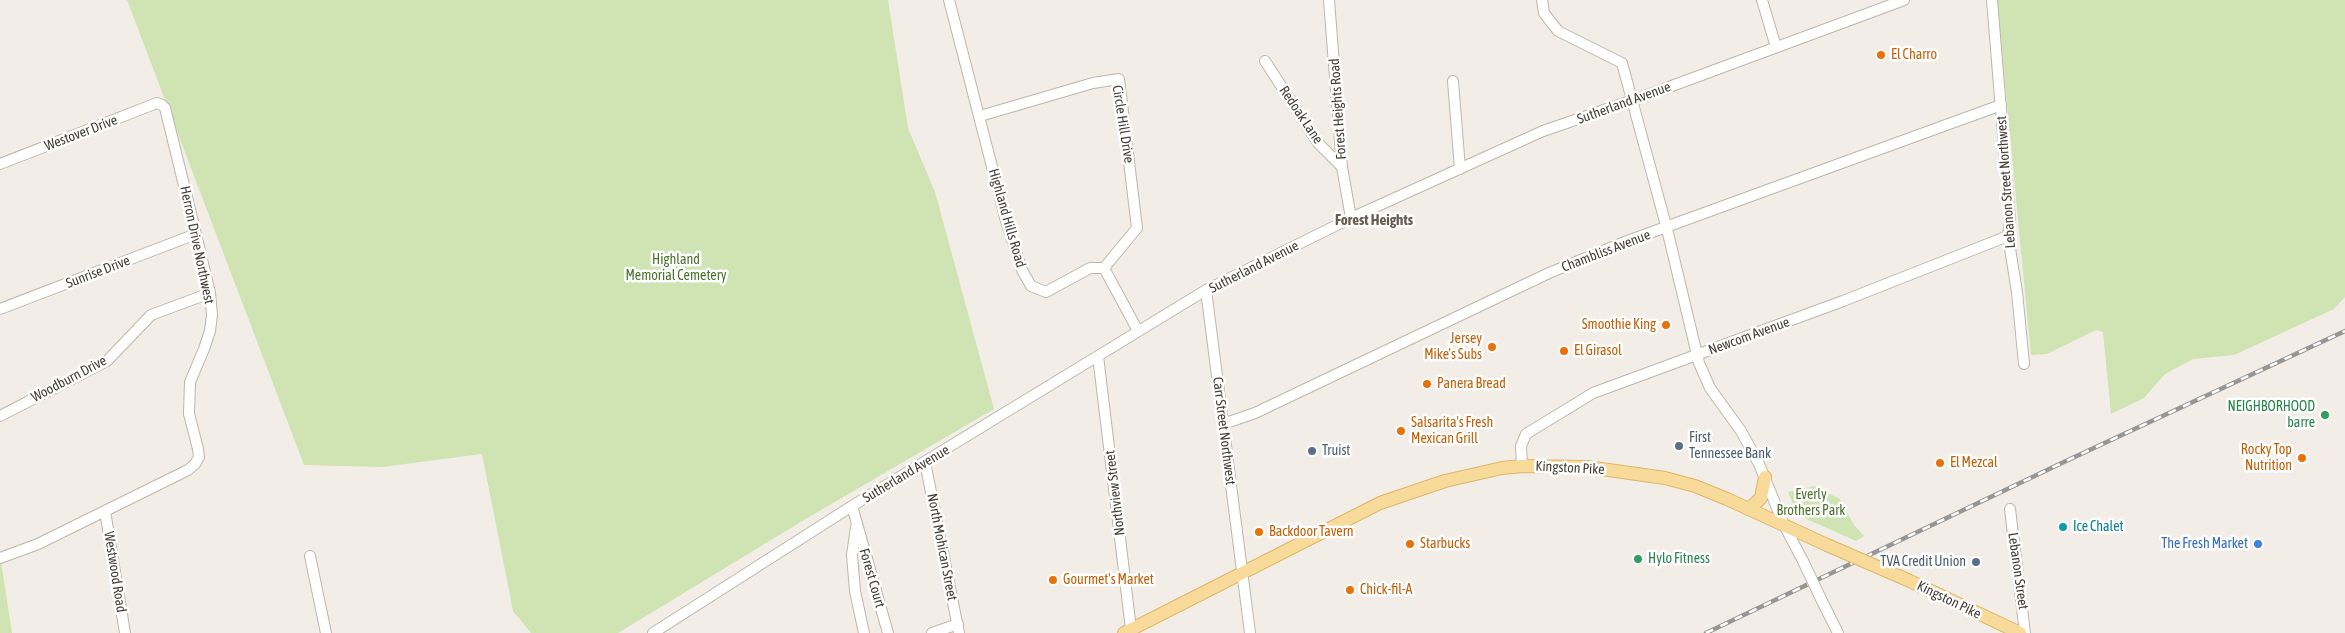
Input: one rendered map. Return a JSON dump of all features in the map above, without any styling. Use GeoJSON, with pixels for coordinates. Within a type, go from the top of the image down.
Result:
{"type":"FeatureCollection","features":[{"type":"Feature","properties":{"kind":"main road","name":"Kingston Pike"},"geometry":{"type":"LineString","coordinates":[[1128,631],[1380,503],[1445,481],[1502,468],[1522,466],[1587,467],[1647,475],[1695,486],[2020,633]]}},
{"type":"Feature","properties":{"kind":"main road"},"geometry":{"type":"LineString","coordinates":[[1749,509],[1761,498],[1765,477]]}},
{"type":"Feature","properties":{"kind":"street","name":"Highland Hills Road"},"geometry":{"type":"LineString","coordinates":[[948,0],[980,116],[1006,221],[1022,270],[1032,286],[1046,292],[1090,268],[1104,268]]}},
{"type":"Feature","properties":{"kind":"street","name":"Forest Heights Road"},"geometry":{"type":"LineString","coordinates":[[1329,0],[1342,166],[1351,218]]}},
{"type":"Feature","properties":{"kind":"street"},"geometry":{"type":"LineString","coordinates":[[1542,0],[1544,13],[1558,31],[1622,63],[1667,229],[1697,356],[1710,388],[1741,431],[1765,477],[1784,525],[1838,633]]}},
{"type":"Feature","properties":{"kind":"street"},"geometry":{"type":"LineString","coordinates":[[1762,0],[1776,47]]}},
{"type":"Feature","properties":{"kind":"street","name":"Sutherland Avenue"},"geometry":{"type":"LineString","coordinates":[[653,633],[852,506],[1206,290],[1351,218],[1543,131],[1632,101],[1904,0]]}},
{"type":"Feature","properties":{"kind":"street","name":"Lebanon Street Northwest"},"geometry":{"type":"LineString","coordinates":[[1992,0],[2010,220],[2008,236],[2018,292],[2024,364]]}},
{"type":"Feature","properties":{"kind":"street","name":"Redoak Lane"},"geometry":{"type":"LineString","coordinates":[[1264,61],[1318,143],[1342,166]]}},
{"type":"Feature","properties":{"kind":"street","name":"Circle Hill Drive"},"geometry":{"type":"LineString","coordinates":[[980,116],[1093,83],[1119,80],[1137,228],[1104,268]]}},
{"type":"Feature","properties":{"kind":"street"},"geometry":{"type":"LineString","coordinates":[[1453,81],[1460,169]]}},
{"type":"Feature","properties":{"kind":"street","name":"Westover Drive"},"geometry":{"type":"LineString","coordinates":[[0,164],[157,103],[162,105]]}},
{"type":"Feature","properties":{"kind":"street","name":"Herron Drive Northwest"},"geometry":{"type":"LineString","coordinates":[[0,558],[38,544],[188,470],[199,457],[189,414],[188,398],[192,374],[210,331],[210,293],[165,108],[162,105]]}},
{"type":"Feature","properties":{"kind":"street","name":"Chambliss Avenue"},"geometry":{"type":"LineString","coordinates":[[1223,424],[1255,413],[1549,273],[1622,244],[2000,105]]}},
{"type":"Feature","properties":{"kind":"street","name":"Sunrise Drive"},"geometry":{"type":"LineString","coordinates":[[0,310],[196,234]]}},
{"type":"Feature","properties":{"kind":"street","name":"Newcom Avenue"},"geometry":{"type":"LineString","coordinates":[[1522,466],[1521,446],[1523,439],[1530,430],[1593,392],[1697,356],[2008,236]]}},
{"type":"Feature","properties":{"kind":"street"},"geometry":{"type":"LineString","coordinates":[[1104,268],[1138,332]]}},
{"type":"Feature","properties":{"kind":"street","name":"Carr Street Northwest"},"geometry":{"type":"LineString","coordinates":[[1206,290],[1250,633]]}},
{"type":"Feature","properties":{"kind":"street","name":"Woodburn Drive"},"geometry":{"type":"LineString","coordinates":[[0,416],[107,360],[151,315],[210,293]]}},
{"type":"Feature","properties":{"kind":"street","name":"Northview Street"},"geometry":{"type":"LineString","coordinates":[[1098,356],[1128,631]]}},
{"type":"Feature","properties":{"kind":"street","name":"North Mohican Street"},"geometry":{"type":"LineString","coordinates":[[925,462],[958,628]]}},
{"type":"Feature","properties":{"kind":"street","name":"Forest Court"},"geometry":{"type":"LineString","coordinates":[[852,506],[888,633]]}},
{"type":"Feature","properties":{"kind":"street","name":"Lebanon Street"},"geometry":{"type":"LineString","coordinates":[[2010,509],[2025,633]]}},
{"type":"Feature","properties":{"kind":"street","name":"Westwood Road"},"geometry":{"type":"LineString","coordinates":[[105,511],[125,633]]}},
{"type":"Feature","properties":{"kind":"street","name":"Forest Court"},"geometry":{"type":"LineString","coordinates":[[857,523],[852,555],[853,573],[864,633]]}},
{"type":"Feature","properties":{"kind":"street"},"geometry":{"type":"LineString","coordinates":[[310,556],[326,633]]}},
{"type":"Feature","properties":{"kind":"street"},"geometry":{"type":"LineString","coordinates":[[932,633],[958,628]]}},
{"type":"Feature","properties":{"kind":"green space","name":"Highland Memorial Cemetery"},"geometry":{"type":"Polygon","coordinates":[[[127,0],[888,0],[908,128],[935,192],[994,409],[804,520],[618,633],[531,633],[513,611],[482,454],[382,467],[304,465],[127,0]]]}},
{"type":"Feature","properties":{"kind":"green space"},"geometry":{"type":"Polygon","coordinates":[[[1997,0],[2345,0],[2345,297],[2334,309],[2234,355],[2193,359],[2165,374],[2144,398],[2111,414],[2103,332],[2096,330],[2047,354],[2031,355],[1997,0]]]}},
{"type":"Feature","properties":{"kind":"green space","name":"Everly Brothers Park"},"geometry":{"type":"Polygon","coordinates":[[[1814,486],[1840,499],[1854,525],[1864,536],[1856,541],[1793,513],[1789,506],[1793,504],[1788,492],[1814,486]]]}},
{"type":"Feature","properties":{"kind":"green space"},"geometry":{"type":"Polygon","coordinates":[[[1,562],[12,633],[0,633],[1,562]]]}},
{"type":"Feature","properties":{"kind":"railway"},"geometry":{"type":"LineString","coordinates":[[1706,633],[2066,461],[2345,331]]}},
{"type":"Feature","properties":{"kind":"place","name":"El Charro"},"geometry":{"type":"Point","coordinates":[1881,55]}},
{"type":"Feature","properties":{"kind":"place","name":"Smoothie King"},"geometry":{"type":"Point","coordinates":[1666,325]}},
{"type":"Feature","properties":{"kind":"place","name":"Jersey Mike's Subs"},"geometry":{"type":"Point","coordinates":[1492,347]}},
{"type":"Feature","properties":{"kind":"place","name":"El Girasol"},"geometry":{"type":"Point","coordinates":[1564,351]}},
{"type":"Feature","properties":{"kind":"place","name":"Panera Bread"},"geometry":{"type":"Point","coordinates":[1427,384]}},
{"type":"Feature","properties":{"kind":"place","name":"NEIGHBORHOOD barre"},"geometry":{"type":"Point","coordinates":[2325,415]}},
{"type":"Feature","properties":{"kind":"place","name":"Salsarita's Fresh Mexican Grill"},"geometry":{"type":"Point","coordinates":[1401,431]}},
{"type":"Feature","properties":{"kind":"place","name":"First Tennessee Bank"},"geometry":{"type":"Point","coordinates":[1679,446]}},
{"type":"Feature","properties":{"kind":"place","name":"Truist"},"geometry":{"type":"Point","coordinates":[1312,451]}},
{"type":"Feature","properties":{"kind":"place","name":"Rocky Top Nutrition"},"geometry":{"type":"Point","coordinates":[2302,458]}},
{"type":"Feature","properties":{"kind":"place","name":"El Mezcal"},"geometry":{"type":"Point","coordinates":[1940,463]}},
{"type":"Feature","properties":{"kind":"place","name":"Ice Chalet"},"geometry":{"type":"Point","coordinates":[2063,527]}},
{"type":"Feature","properties":{"kind":"place","name":"Backdoor Tavern"},"geometry":{"type":"Point","coordinates":[1259,532]}},
{"type":"Feature","properties":{"kind":"place","name":"Starbucks"},"geometry":{"type":"Point","coordinates":[1410,544]}},
{"type":"Feature","properties":{"kind":"place","name":"The Fresh Market"},"geometry":{"type":"Point","coordinates":[2258,544]}},
{"type":"Feature","properties":{"kind":"place","name":"Hylo Fitness"},"geometry":{"type":"Point","coordinates":[1638,559]}},
{"type":"Feature","properties":{"kind":"place","name":"TVA Credit Union"},"geometry":{"type":"Point","coordinates":[1976,562]}},
{"type":"Feature","properties":{"kind":"place","name":"Gourmet's Market"},"geometry":{"type":"Point","coordinates":[1053,580]}},
{"type":"Feature","properties":{"kind":"place","name":"Chick-fil-A"},"geometry":{"type":"Point","coordinates":[1350,590]}},
{"type":"Feature","properties":{"kind":"district","name":"Forest Heights"},"geometry":{"type":"Point","coordinates":[1374,220]}}]}
